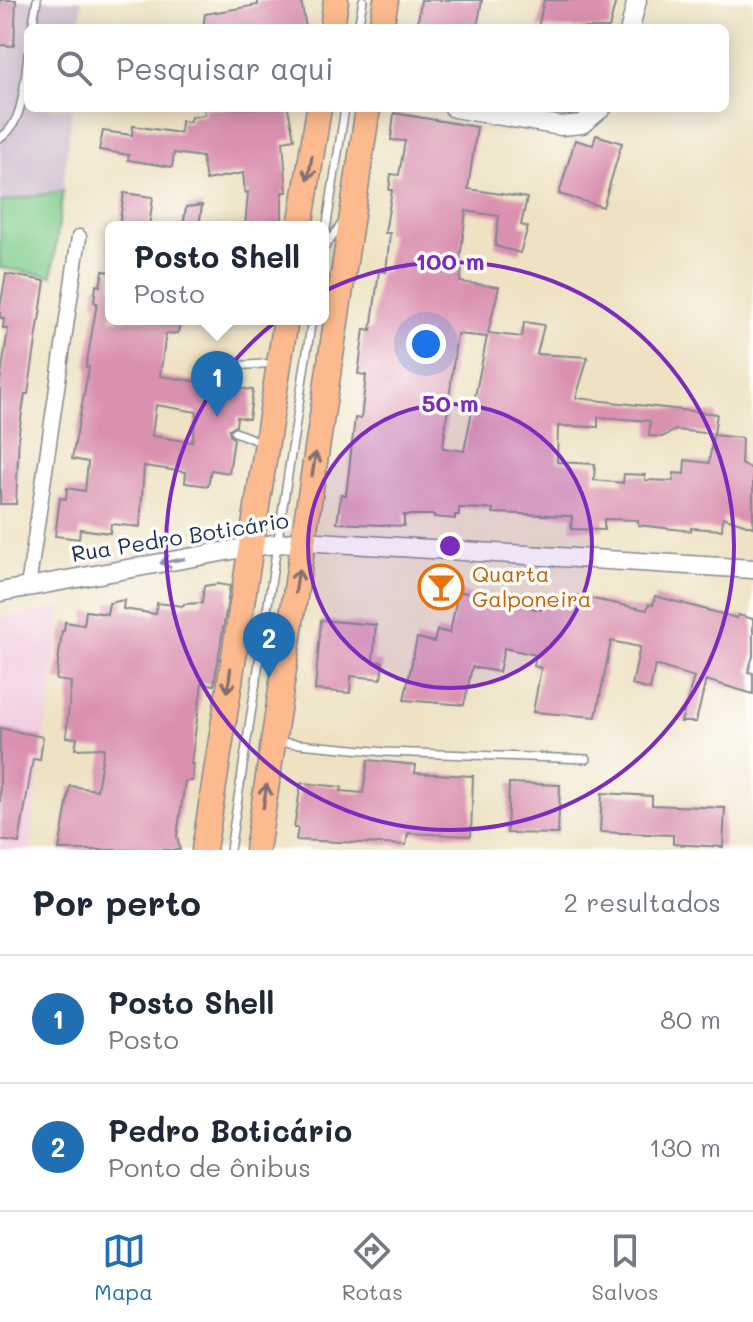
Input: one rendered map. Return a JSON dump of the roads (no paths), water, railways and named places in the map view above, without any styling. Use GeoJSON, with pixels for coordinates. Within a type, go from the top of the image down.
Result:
{"type":"FeatureCollection","features":[{"type":"Feature","properties":{"kind":"main road"},"geometry":{"type":"LineString","coordinates":[[333,24],[336,0]]}},
{"type":"Feature","properties":{"kind":"main road"},"geometry":{"type":"LineString","coordinates":[[382,24],[386,0]]}},
{"type":"Feature","properties":{"kind":"main road"},"geometry":{"type":"LineString","coordinates":[[301,221],[318,112]]}},
{"type":"Feature","properties":{"kind":"main road"},"geometry":{"type":"LineString","coordinates":[[257,850],[367,112]]}},
{"type":"Feature","properties":{"kind":"main road"},"geometry":{"type":"LineString","coordinates":[[204,850],[285,325]]}},
{"type":"Feature","properties":{"kind":"street"},"geometry":{"type":"LineString","coordinates":[[631,24],[637,0]]}},
{"type":"Feature","properties":{"kind":"street"},"geometry":{"type":"LineString","coordinates":[[478,112],[561,126],[582,124],[597,112]]}},
{"type":"Feature","properties":{"kind":"street"},"geometry":{"type":"LineString","coordinates":[[28,587],[79,237]]}},
{"type":"Feature","properties":{"kind":"street","name":"Rua Pedro Boticário"},"geometry":{"type":"LineString","coordinates":[[0,592],[249,547],[303,541],[753,569]]}},
{"type":"Feature","properties":{"kind":"lane"},"geometry":{"type":"LineString","coordinates":[[33,24],[37,0]]}},
{"type":"Feature","properties":{"kind":"lane"},"geometry":{"type":"LineString","coordinates":[[359,24],[363,0]]}},
{"type":"Feature","properties":{"kind":"lane"},"geometry":{"type":"LineString","coordinates":[[0,138],[8,133],[18,114],[24,78]]}},
{"type":"Feature","properties":{"kind":"lane"},"geometry":{"type":"LineString","coordinates":[[327,221],[344,112]]}},
{"type":"Feature","properties":{"kind":"lane"},"geometry":{"type":"LineString","coordinates":[[329,241],[353,209]]}},
{"type":"Feature","properties":{"kind":"lane"},"geometry":{"type":"LineString","coordinates":[[230,850],[311,325]]}},
{"type":"Feature","properties":{"kind":"lane"},"geometry":{"type":"LineString","coordinates":[[213,384],[234,366],[279,363]]}},
{"type":"Feature","properties":{"kind":"lane"},"geometry":{"type":"LineString","coordinates":[[235,432],[265,444]]}},
{"type":"Feature","properties":{"kind":"lane"},"geometry":{"type":"LineString","coordinates":[[273,742],[385,752],[587,759]]}},
{"type":"Feature","properties":{"kind":"place","name":"Posto Shell"},"geometry":{"type":"Point","coordinates":[217,417]}},
{"type":"Feature","properties":{"kind":"place","name":"Quarta Galponeira"},"geometry":{"type":"Point","coordinates":[441,587]}},
{"type":"Feature","properties":{"kind":"place","name":"Pedro Boticário"},"geometry":{"type":"Point","coordinates":[269,678]}}]}
